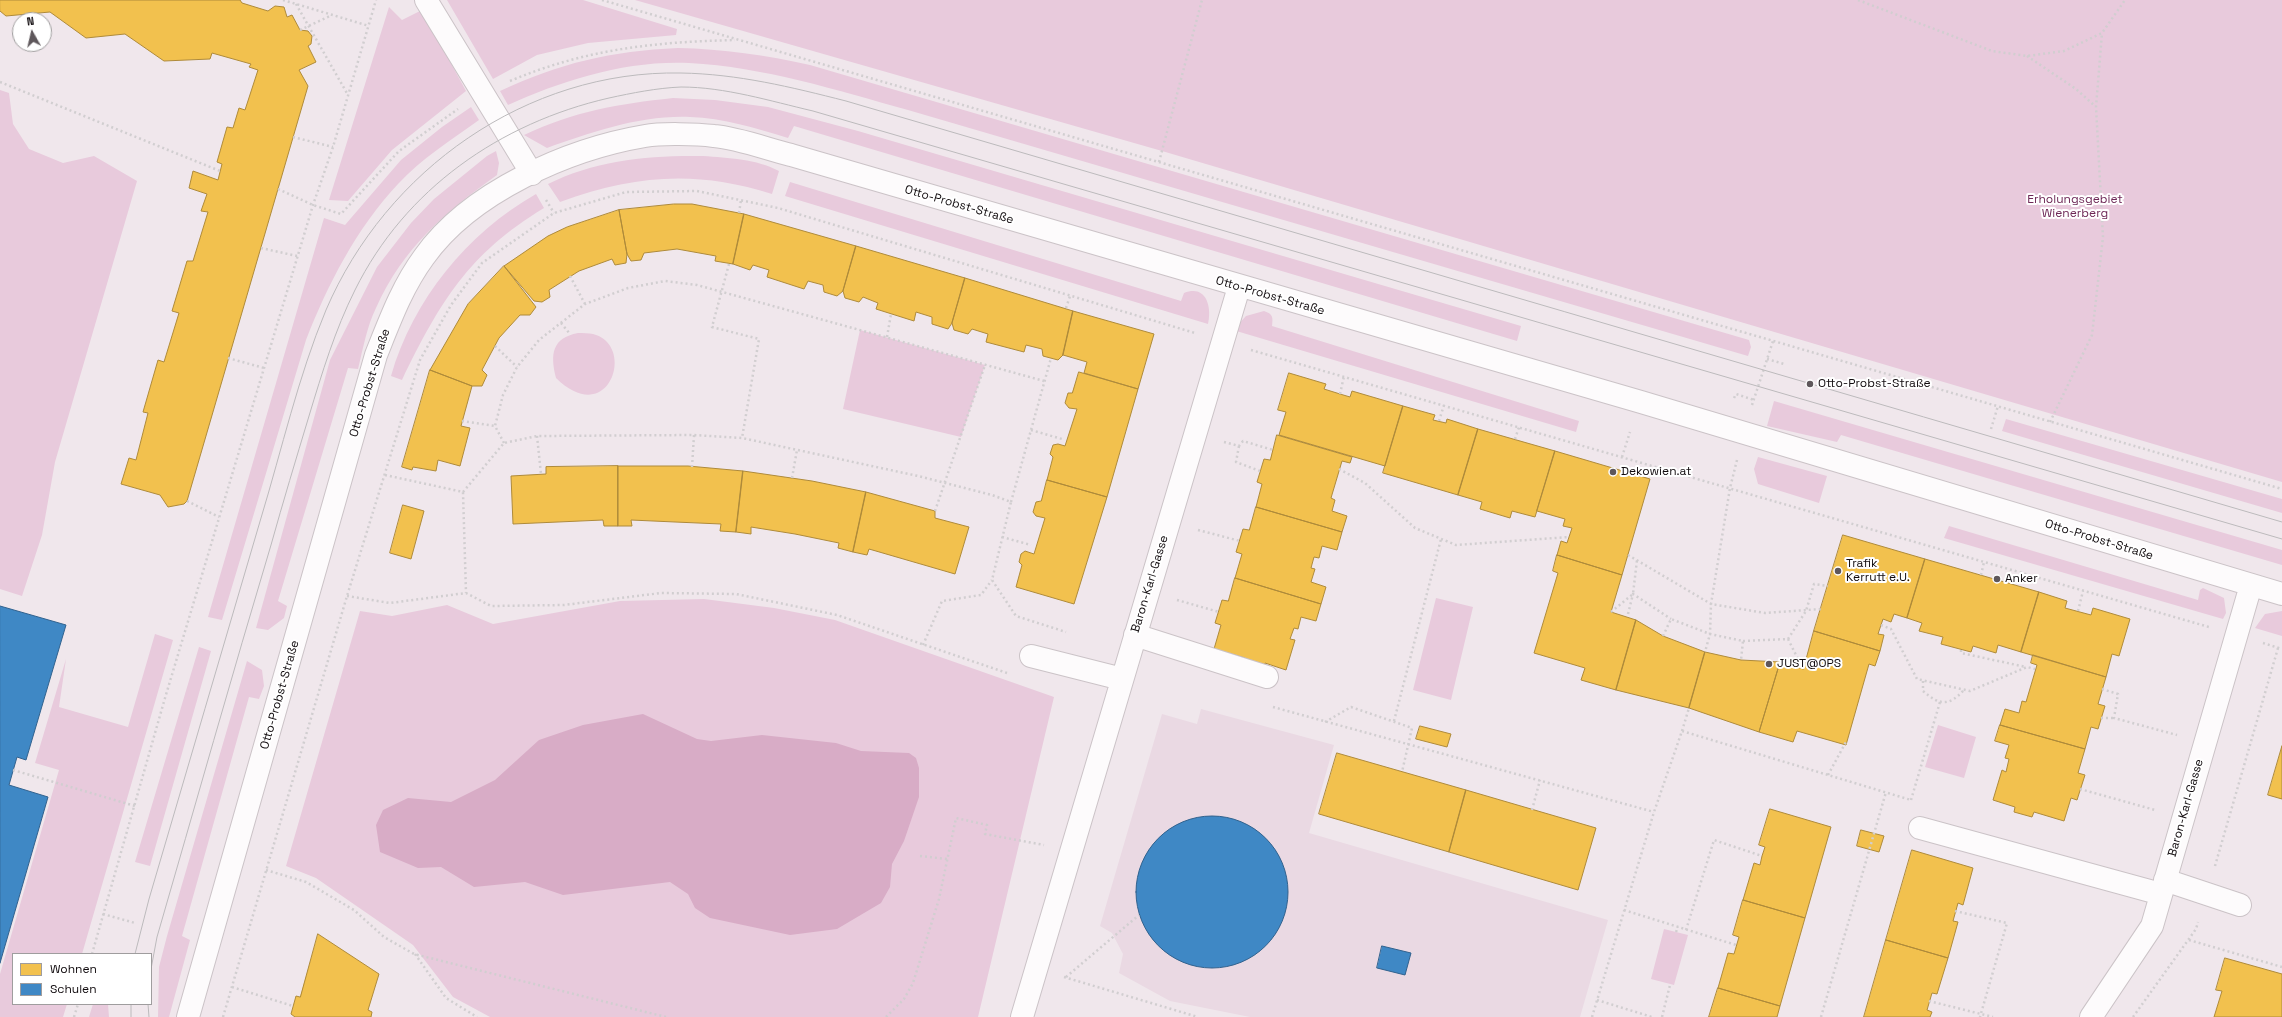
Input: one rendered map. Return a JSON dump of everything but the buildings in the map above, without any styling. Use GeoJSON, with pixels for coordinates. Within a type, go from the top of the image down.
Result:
{"type":"FeatureCollection","features":[{"type":"Feature","properties":{"kind":"street"},"geometry":{"type":"LineString","coordinates":[[426,0],[532,174]]}},
{"type":"Feature","properties":{"kind":"street","name":"Otto-Probst-Straße"},"geometry":{"type":"LineString","coordinates":[[188,1017],[376,355],[400,294],[424,256],[450,226],[491,196],[532,174],[583,150],[646,136],[715,136],[791,155],[1239,287],[1641,402],[2282,594]]}},
{"type":"Feature","properties":{"kind":"street","name":"Baron-Karl-Gasse"},"geometry":{"type":"LineString","coordinates":[[1022,1017],[1239,287]]}},
{"type":"Feature","properties":{"kind":"street","name":"Baron-Karl-Gasse"},"geometry":{"type":"LineString","coordinates":[[2091,1017],[2152,926],[2251,585]]}},
{"type":"Feature","properties":{"kind":"street"},"geometry":{"type":"LineString","coordinates":[[1135,635],[1267,677]]}},
{"type":"Feature","properties":{"kind":"street"},"geometry":{"type":"LineString","coordinates":[[1031,656],[1122,679]]}},
{"type":"Feature","properties":{"kind":"street"},"geometry":{"type":"LineString","coordinates":[[1920,828],[2163,887],[2207,894],[2240,905]]}},
{"type":"Feature","properties":{"kind":"path"},"geometry":{"type":"LineString","coordinates":[[283,0],[369,26]]}},
{"type":"Feature","properties":{"kind":"path"},"geometry":{"type":"LineString","coordinates":[[92,953],[219,517],[297,256],[333,147],[376,0]]}},
{"type":"Feature","properties":{"kind":"path"},"geometry":{"type":"LineString","coordinates":[[602,0],[2282,489]]}},
{"type":"Feature","properties":{"kind":"path"},"geometry":{"type":"LineString","coordinates":[[1159,162],[1202,0]]}},
{"type":"Feature","properties":{"kind":"path"},"geometry":{"type":"LineString","coordinates":[[1858,0],[1992,51],[2027,56],[2064,51],[2102,33],[2125,0]]}},
{"type":"Feature","properties":{"kind":"path"},"geometry":{"type":"LineString","coordinates":[[296,4],[348,96]]}},
{"type":"Feature","properties":{"kind":"path"},"geometry":{"type":"LineString","coordinates":[[300,30],[333,15]]}},
{"type":"Feature","properties":{"kind":"path"},"geometry":{"type":"LineString","coordinates":[[2050,422],[2092,335],[2103,237],[2096,107],[2102,33]]}},
{"type":"Feature","properties":{"kind":"path"},"geometry":{"type":"LineString","coordinates":[[278,189],[313,205],[341,214],[399,151],[482,93],[562,61],[597,52],[696,41],[738,40]]}},
{"type":"Feature","properties":{"kind":"path"},"geometry":{"type":"LineString","coordinates":[[2027,56],[2076,89],[2096,107]]}},
{"type":"Feature","properties":{"kind":"path"},"geometry":{"type":"LineString","coordinates":[[0,82],[220,171]]}},
{"type":"Feature","properties":{"kind":"path"},"geometry":{"type":"LineString","coordinates":[[293,137],[333,147]]}},
{"type":"Feature","properties":{"kind":"path"},"geometry":{"type":"LineString","coordinates":[[224,1017],[266,870],[384,475],[420,360],[451,305],[482,263],[554,213],[626,192],[697,191],[778,208],[1223,341],[2282,649]]}},
{"type":"Feature","properties":{"kind":"path"},"geometry":{"type":"LineString","coordinates":[[739,213],[741,200]]}},
{"type":"Feature","properties":{"kind":"path"},"geometry":{"type":"LineString","coordinates":[[260,248],[297,256]]}},
{"type":"Feature","properties":{"kind":"path"},"geometry":{"type":"LineString","coordinates":[[729,264],[712,327],[760,339],[742,438]]}},
{"type":"Feature","properties":{"kind":"path"},"geometry":{"type":"LineString","coordinates":[[570,276],[585,304]]}},
{"type":"Feature","properties":{"kind":"path"},"geometry":{"type":"LineString","coordinates":[[504,443],[495,426],[502,395],[517,367],[539,340],[585,304],[628,288],[665,281],[697,285],[1044,382]]}},
{"type":"Feature","properties":{"kind":"path"},"geometry":{"type":"LineString","coordinates":[[1066,308],[1070,296]]}},
{"type":"Feature","properties":{"kind":"path"},"geometry":{"type":"LineString","coordinates":[[887,338],[891,314]]}},
{"type":"Feature","properties":{"kind":"path"},"geometry":{"type":"LineString","coordinates":[[561,323],[570,334]]}},
{"type":"Feature","properties":{"kind":"path"},"geometry":{"type":"LineString","coordinates":[[495,346],[517,367]]}},
{"type":"Feature","properties":{"kind":"path"},"geometry":{"type":"LineString","coordinates":[[228,358],[264,368]]}},
{"type":"Feature","properties":{"kind":"path"},"geometry":{"type":"LineString","coordinates":[[923,645],[942,601],[982,595],[992,580],[1011,502],[1051,358]]}},
{"type":"Feature","properties":{"kind":"path"},"geometry":{"type":"LineString","coordinates":[[1767,359],[1784,364]]}},
{"type":"Feature","properties":{"kind":"path"},"geometry":{"type":"LineString","coordinates":[[936,511],[985,365]]}},
{"type":"Feature","properties":{"kind":"path"},"geometry":{"type":"LineString","coordinates":[[1340,394],[1344,376]]}},
{"type":"Feature","properties":{"kind":"path"},"geometry":{"type":"LineString","coordinates":[[1729,396],[1735,398],[1736,394],[1754,400]]}},
{"type":"Feature","properties":{"kind":"path"},"geometry":{"type":"LineString","coordinates":[[1438,421],[1444,405]]}},
{"type":"Feature","properties":{"kind":"path"},"geometry":{"type":"LineString","coordinates":[[1991,430],[1998,406]]}},
{"type":"Feature","properties":{"kind":"path"},"geometry":{"type":"LineString","coordinates":[[462,422],[495,426]]}},
{"type":"Feature","properties":{"kind":"path"},"geometry":{"type":"LineString","coordinates":[[1515,439],[1518,427]]}},
{"type":"Feature","properties":{"kind":"path"},"geometry":{"type":"LineString","coordinates":[[1031,430],[1062,439]]}},
{"type":"Feature","properties":{"kind":"path"},"geometry":{"type":"LineString","coordinates":[[1622,457],[1630,432]]}},
{"type":"Feature","properties":{"kind":"path"},"geometry":{"type":"LineString","coordinates":[[1195,434],[1239,446]]}},
{"type":"Feature","properties":{"kind":"path"},"geometry":{"type":"LineString","coordinates":[[692,467],[694,435]]}},
{"type":"Feature","properties":{"kind":"path"},"geometry":{"type":"LineString","coordinates":[[466,593],[463,492],[504,443],[538,436],[694,435],[742,438],[945,482],[1011,502]]}},
{"type":"Feature","properties":{"kind":"path"},"geometry":{"type":"LineString","coordinates":[[538,436],[541,474]]}},
{"type":"Feature","properties":{"kind":"path"},"geometry":{"type":"LineString","coordinates":[[1260,471],[1236,462],[1239,446],[1243,441],[1273,450]]}},
{"type":"Feature","properties":{"kind":"path"},"geometry":{"type":"LineString","coordinates":[[792,478],[797,450]]}},
{"type":"Feature","properties":{"kind":"path"},"geometry":{"type":"LineString","coordinates":[[1339,470],[1364,483],[1415,528],[1456,545],[1569,537]]}},
{"type":"Feature","properties":{"kind":"path"},"geometry":{"type":"LineString","coordinates":[[384,475],[463,492]]}},
{"type":"Feature","properties":{"kind":"path"},"geometry":{"type":"LineString","coordinates":[[1705,652],[1710,634],[1711,604],[1730,488]]}},
{"type":"Feature","properties":{"kind":"path"},"geometry":{"type":"LineString","coordinates":[[187,501],[219,517]]}},
{"type":"Feature","properties":{"kind":"path"},"geometry":{"type":"LineString","coordinates":[[1169,522],[1240,541]]}},
{"type":"Feature","properties":{"kind":"path"},"geometry":{"type":"LineString","coordinates":[[1002,536],[1031,545]]}},
{"type":"Feature","properties":{"kind":"path"},"geometry":{"type":"LineString","coordinates":[[1394,720],[1441,539]]}},
{"type":"Feature","properties":{"kind":"path"},"geometry":{"type":"LineString","coordinates":[[1628,555],[1711,604],[1765,613],[1821,609]]}},
{"type":"Feature","properties":{"kind":"path"},"geometry":{"type":"LineString","coordinates":[[1628,614],[1633,594],[1637,560]]}},
{"type":"Feature","properties":{"kind":"path"},"geometry":{"type":"LineString","coordinates":[[1980,576],[1984,562]]}},
{"type":"Feature","properties":{"kind":"path"},"geometry":{"type":"LineString","coordinates":[[992,580],[1016,616],[1069,633]]}},
{"type":"Feature","properties":{"kind":"path"},"geometry":{"type":"LineString","coordinates":[[1788,639],[1806,611],[1814,584],[1828,586]]}},
{"type":"Feature","properties":{"kind":"path"},"geometry":{"type":"LineString","coordinates":[[2078,611],[2083,591]]}},
{"type":"Feature","properties":{"kind":"path"},"geometry":{"type":"LineString","coordinates":[[1148,592],[1219,612]]}},
{"type":"Feature","properties":{"kind":"path"},"geometry":{"type":"LineString","coordinates":[[348,596],[390,603],[466,593],[491,606],[564,605],[661,593],[736,594],[837,616],[1011,675]]}},
{"type":"Feature","properties":{"kind":"path"},"geometry":{"type":"LineString","coordinates":[[1611,612],[1633,594]]}},
{"type":"Feature","properties":{"kind":"path"},"geometry":{"type":"LineString","coordinates":[[1633,594],[1671,619],[1710,634],[1743,641],[1788,639]]}},
{"type":"Feature","properties":{"kind":"path"},"geometry":{"type":"LineString","coordinates":[[1663,636],[1671,619]]}},
{"type":"Feature","properties":{"kind":"path"},"geometry":{"type":"LineString","coordinates":[[1881,626],[1890,629],[1917,679],[1970,691],[2027,667]]}},
{"type":"Feature","properties":{"kind":"path"},"geometry":{"type":"LineString","coordinates":[[1788,639],[1803,669]]}},
{"type":"Feature","properties":{"kind":"path"},"geometry":{"type":"LineString","coordinates":[[1741,660],[1743,641]]}},
{"type":"Feature","properties":{"kind":"path"},"geometry":{"type":"LineString","coordinates":[[2133,1017],[2196,929],[2278,648]]}},
{"type":"Feature","properties":{"kind":"path"},"geometry":{"type":"LineString","coordinates":[[1962,650],[1961,653],[2035,669]]}},
{"type":"Feature","properties":{"kind":"path"},"geometry":{"type":"LineString","coordinates":[[1923,680],[1923,691],[1932,699],[1940,702],[1954,700],[1964,690]]}},
{"type":"Feature","properties":{"kind":"path"},"geometry":{"type":"LineString","coordinates":[[2102,689],[2118,694],[2114,718]]}},
{"type":"Feature","properties":{"kind":"path"},"geometry":{"type":"LineString","coordinates":[[1911,800],[1940,702]]}},
{"type":"Feature","properties":{"kind":"path"},"geometry":{"type":"LineString","coordinates":[[1271,706],[1654,812]]}},
{"type":"Feature","properties":{"kind":"path"},"geometry":{"type":"LineString","coordinates":[[1325,722],[1350,707],[1394,720],[1412,728],[1402,772]]}},
{"type":"Feature","properties":{"kind":"path"},"geometry":{"type":"LineString","coordinates":[[1592,1017],[1654,812],[1682,731],[1688,708]]}},
{"type":"Feature","properties":{"kind":"path"},"geometry":{"type":"LineString","coordinates":[[2101,718],[2114,718],[2205,743]]}},
{"type":"Feature","properties":{"kind":"path"},"geometry":{"type":"LineString","coordinates":[[1682,731],[1919,802]]}},
{"type":"Feature","properties":{"kind":"path"},"geometry":{"type":"LineString","coordinates":[[1828,775],[1847,740]]}},
{"type":"Feature","properties":{"kind":"path"},"geometry":{"type":"LineString","coordinates":[[13,770],[135,806]]}},
{"type":"Feature","properties":{"kind":"path"},"geometry":{"type":"LineString","coordinates":[[1532,810],[1540,780]]}},
{"type":"Feature","properties":{"kind":"path"},"geometry":{"type":"LineString","coordinates":[[2080,789],[2183,819]]}},
{"type":"Feature","properties":{"kind":"path"},"geometry":{"type":"LineString","coordinates":[[1821,1017],[1886,792]]}},
{"type":"Feature","properties":{"kind":"path"},"geometry":{"type":"LineString","coordinates":[[886,1017],[904,999],[913,983],[930,932],[948,859],[956,818],[987,825],[986,834],[1013,839]]}},
{"type":"Feature","properties":{"kind":"path"},"geometry":{"type":"LineString","coordinates":[[1686,930],[1714,840],[1762,856]]}},
{"type":"Feature","properties":{"kind":"path"},"geometry":{"type":"LineString","coordinates":[[920,856],[948,859]]}},
{"type":"Feature","properties":{"kind":"path"},"geometry":{"type":"LineString","coordinates":[[266,870],[306,882],[354,910],[384,937],[414,954],[666,1017]]}},
{"type":"Feature","properties":{"kind":"path"},"geometry":{"type":"LineString","coordinates":[[1624,910],[1736,945]]}},
{"type":"Feature","properties":{"kind":"path"},"geometry":{"type":"LineString","coordinates":[[1955,911],[2007,923],[1981,1016]]}},
{"type":"Feature","properties":{"kind":"path"},"geometry":{"type":"LineString","coordinates":[[103,914],[135,923]]}},
{"type":"Feature","properties":{"kind":"path"},"geometry":{"type":"LineString","coordinates":[[1066,977],[1139,916]]}},
{"type":"Feature","properties":{"kind":"path"},"geometry":{"type":"LineString","coordinates":[[1676,932],[1678,927]]}},
{"type":"Feature","properties":{"kind":"path"},"geometry":{"type":"LineString","coordinates":[[2189,940],[2282,967]]}},
{"type":"Feature","properties":{"kind":"path"},"geometry":{"type":"LineString","coordinates":[[414,954],[446,998],[477,1017]]}},
{"type":"Feature","properties":{"kind":"path"},"geometry":{"type":"LineString","coordinates":[[1036,969],[1198,1017]]}},
{"type":"Feature","properties":{"kind":"path"},"geometry":{"type":"LineString","coordinates":[[1662,1017],[1670,985]]}},
{"type":"Feature","properties":{"kind":"path"},"geometry":{"type":"LineString","coordinates":[[232,987],[293,1006]]}},
{"type":"Feature","properties":{"kind":"path"},"geometry":{"type":"LineString","coordinates":[[1597,1000],[1652,1017]]}},
{"type":"Feature","properties":{"kind":"path"},"geometry":{"type":"LineString","coordinates":[[1929,1001],[1981,1016],[1993,1017]]}},
{"type":"Feature","properties":{"kind":"path"},"geometry":{"type":"LineString","coordinates":[[74,1017],[78,1005]]}},
{"type":"Feature","properties":{"kind":"shaded area"},"geometry":{"type":"Polygon","coordinates":[[[1201,709],[1334,745],[1309,833],[1608,920],[1580,1017],[1250,1017],[1170,1001],[1119,973],[1123,954],[1112,933],[1100,926],[1162,714],[1197,724],[1201,709]]]}},
{"type":"Feature","properties":{"kind":"shaded area"},"geometry":{"type":"Polygon","coordinates":[[[643,714],[697,739],[711,741],[762,735],[836,743],[861,751],[909,753],[916,758],[919,768],[919,797],[904,841],[892,864],[890,887],[881,903],[837,929],[790,935],[710,918],[695,908],[688,894],[670,882],[563,895],[525,882],[474,887],[441,867],[418,868],[380,852],[376,825],[383,810],[408,798],[451,802],[495,780],[539,740],[583,725],[643,714]]]}},
{"type":"Feature","properties":{"kind":"green space"},"geometry":{"type":"Polygon","coordinates":[[[447,0],[583,0],[677,29],[676,35],[588,43],[537,55],[493,79],[447,0]]]}},
{"type":"Feature","properties":{"kind":"green space","name":"Erholungsgebiet Wienerberg"},"geometry":{"type":"Polygon","coordinates":[[[635,0],[2282,0],[2282,482],[1162,151],[635,0]]]}},
{"type":"Feature","properties":{"kind":"green space"},"geometry":{"type":"Polygon","coordinates":[[[389,7],[402,20],[422,10],[466,91],[392,150],[348,201],[329,200],[389,7]]]}},
{"type":"Feature","properties":{"kind":"green space"},"geometry":{"type":"Polygon","coordinates":[[[678,48],[744,53],[810,65],[1749,340],[1751,347],[1748,356],[908,110],[827,87],[772,74],[717,65],[666,63],[619,68],[573,80],[551,87],[508,105],[500,91],[544,73],[586,60],[630,52],[678,48]]]}},
{"type":"Feature","properties":{"kind":"green space"},"geometry":{"type":"Polygon","coordinates":[[[0,90],[9,93],[13,124],[29,149],[63,163],[94,156],[137,181],[55,462],[42,535],[22,596],[0,589],[0,90]]]}},
{"type":"Feature","properties":{"kind":"green space"},"geometry":{"type":"Polygon","coordinates":[[[673,98],[715,100],[768,107],[858,131],[1521,326],[1517,341],[794,126],[788,138],[727,121],[690,117],[672,117],[617,126],[581,136],[547,148],[524,135],[579,114],[615,106],[673,98]]]}},
{"type":"Feature","properties":{"kind":"green space"},"geometry":{"type":"Polygon","coordinates":[[[471,107],[479,120],[426,158],[398,184],[369,219],[344,258],[324,298],[306,340],[222,620],[208,617],[324,218],[345,225],[401,160],[442,127],[471,107]]]}},
{"type":"Feature","properties":{"kind":"green space"},"geometry":{"type":"Polygon","coordinates":[[[496,151],[499,163],[497,175],[460,203],[412,249],[399,267],[376,308],[368,330],[358,369],[348,368],[278,601],[287,606],[284,618],[268,630],[256,628],[330,360],[377,267],[411,223],[434,199],[487,156],[496,151]]]}},
{"type":"Feature","properties":{"kind":"green space"},"geometry":{"type":"Polygon","coordinates":[[[703,156],[732,158],[761,164],[779,171],[772,194],[744,186],[717,181],[665,179],[640,181],[614,186],[560,202],[548,184],[585,169],[604,164],[643,158],[703,156]]]}},
{"type":"Feature","properties":{"kind":"green space"},"geometry":{"type":"Polygon","coordinates":[[[790,182],[1181,301],[1184,293],[1192,291],[1198,292],[1203,295],[1208,305],[1208,324],[785,196],[790,182]]]}},
{"type":"Feature","properties":{"kind":"green space"},"geometry":{"type":"Polygon","coordinates":[[[536,194],[544,208],[518,225],[495,243],[476,262],[444,303],[402,380],[391,376],[413,321],[428,295],[446,271],[487,228],[536,194]]]}},
{"type":"Feature","properties":{"kind":"green space"},"geometry":{"type":"Polygon","coordinates":[[[1264,311],[1272,316],[1272,326],[1579,421],[1576,432],[1233,330],[1246,316],[1264,311]]]}},
{"type":"Feature","properties":{"kind":"green space"},"geometry":{"type":"Polygon","coordinates":[[[860,330],[985,365],[961,437],[843,409],[860,330]]]}},
{"type":"Feature","properties":{"kind":"green space"},"geometry":{"type":"Polygon","coordinates":[[[578,333],[593,334],[606,341],[613,353],[615,366],[611,380],[603,390],[590,395],[575,391],[556,378],[554,369],[553,355],[558,343],[569,335],[578,333]]]}},
{"type":"Feature","properties":{"kind":"green space"},"geometry":{"type":"Polygon","coordinates":[[[1774,401],[2282,550],[2282,565],[1841,435],[1837,442],[1767,426],[1774,401]]]}},
{"type":"Feature","properties":{"kind":"green space"},"geometry":{"type":"Polygon","coordinates":[[[2006,419],[2282,499],[2282,513],[2002,431],[2006,419]]]}},
{"type":"Feature","properties":{"kind":"green space"},"geometry":{"type":"Polygon","coordinates":[[[1758,457],[1827,476],[1819,503],[1758,484],[1754,469],[1758,457]]]}},
{"type":"Feature","properties":{"kind":"green space"},"geometry":{"type":"Polygon","coordinates":[[[1949,526],[2198,600],[2200,590],[2203,588],[2224,598],[2226,613],[2223,619],[1944,538],[1949,526]]]}},
{"type":"Feature","properties":{"kind":"green space"},"geometry":{"type":"Polygon","coordinates":[[[1436,598],[1473,607],[1451,700],[1413,690],[1436,598]]]}},
{"type":"Feature","properties":{"kind":"green space"},"geometry":{"type":"Polygon","coordinates":[[[704,599],[774,608],[835,620],[1054,697],[978,1017],[490,1017],[453,997],[413,945],[316,878],[286,866],[360,611],[392,616],[447,605],[493,624],[620,601],[704,599]]]}},
{"type":"Feature","properties":{"kind":"green space"},"geometry":{"type":"Polygon","coordinates":[[[2282,611],[2282,636],[2255,628],[2265,614],[2282,611]]]}},
{"type":"Feature","properties":{"kind":"green space"},"geometry":{"type":"Polygon","coordinates":[[[155,634],[173,640],[82,953],[12,953],[12,1005],[67,1005],[63,1017],[0,1017],[0,974],[59,770],[35,763],[66,659],[59,707],[128,727],[155,634]]]}},
{"type":"Feature","properties":{"kind":"green space"},"geometry":{"type":"Polygon","coordinates":[[[199,647],[211,651],[150,866],[135,862],[199,647]]]}},
{"type":"Feature","properties":{"kind":"green space"},"geometry":{"type":"Polygon","coordinates":[[[247,661],[262,670],[264,686],[259,699],[249,697],[182,936],[190,940],[169,1017],[158,1017],[159,967],[247,661]]]}},
{"type":"Feature","properties":{"kind":"green space"},"geometry":{"type":"Polygon","coordinates":[[[1938,725],[1976,737],[1964,778],[1925,767],[1938,725]]]}},
{"type":"Feature","properties":{"kind":"green space"},"geometry":{"type":"Polygon","coordinates":[[[1664,929],[1688,935],[1674,985],[1651,979],[1664,929]]]}},
{"type":"Feature","properties":{"kind":"green space"},"geometry":{"type":"Polygon","coordinates":[[[93,1005],[108,1005],[109,1017],[89,1017],[93,1005]]]}},
{"type":"Feature","properties":{"kind":"tram line"},"geometry":{"type":"LineString","coordinates":[[135,953],[149,899],[307,361],[326,310],[352,259],[385,213],[424,173],[468,138],[517,110],[569,89],[624,77],[681,73],[723,76],[785,86],[846,101],[2282,522]]}},
{"type":"Feature","properties":{"kind":"tram line"},"geometry":{"type":"LineString","coordinates":[[152,964],[157,937],[299,448],[329,352],[355,290],[376,254],[400,221],[429,191],[460,166],[494,143],[530,124],[569,109],[627,94],[681,87],[714,89],[747,95],[813,111],[2282,539]]}},
{"type":"Feature","properties":{"kind":"tram line"},"geometry":{"type":"LineString","coordinates":[[131,1005],[131,1017]]}},
{"type":"Feature","properties":{"kind":"tram line"},"geometry":{"type":"LineString","coordinates":[[148,1005],[149,1017]]}},
{"type":"Feature","properties":{"kind":"place","name":"Otto-Probst-Straße"},"geometry":{"type":"Point","coordinates":[1810,384]}},
{"type":"Feature","properties":{"kind":"place","name":"Dekowien.at"},"geometry":{"type":"Point","coordinates":[1613,472]}},
{"type":"Feature","properties":{"kind":"place","name":"Trafik Kerrutt e.U."},"geometry":{"type":"Point","coordinates":[1838,571]}},
{"type":"Feature","properties":{"kind":"place","name":"Anker"},"geometry":{"type":"Point","coordinates":[1997,579]}},
{"type":"Feature","properties":{"kind":"place","name":"JUST@OPS"},"geometry":{"type":"Point","coordinates":[1769,664]}}]}
